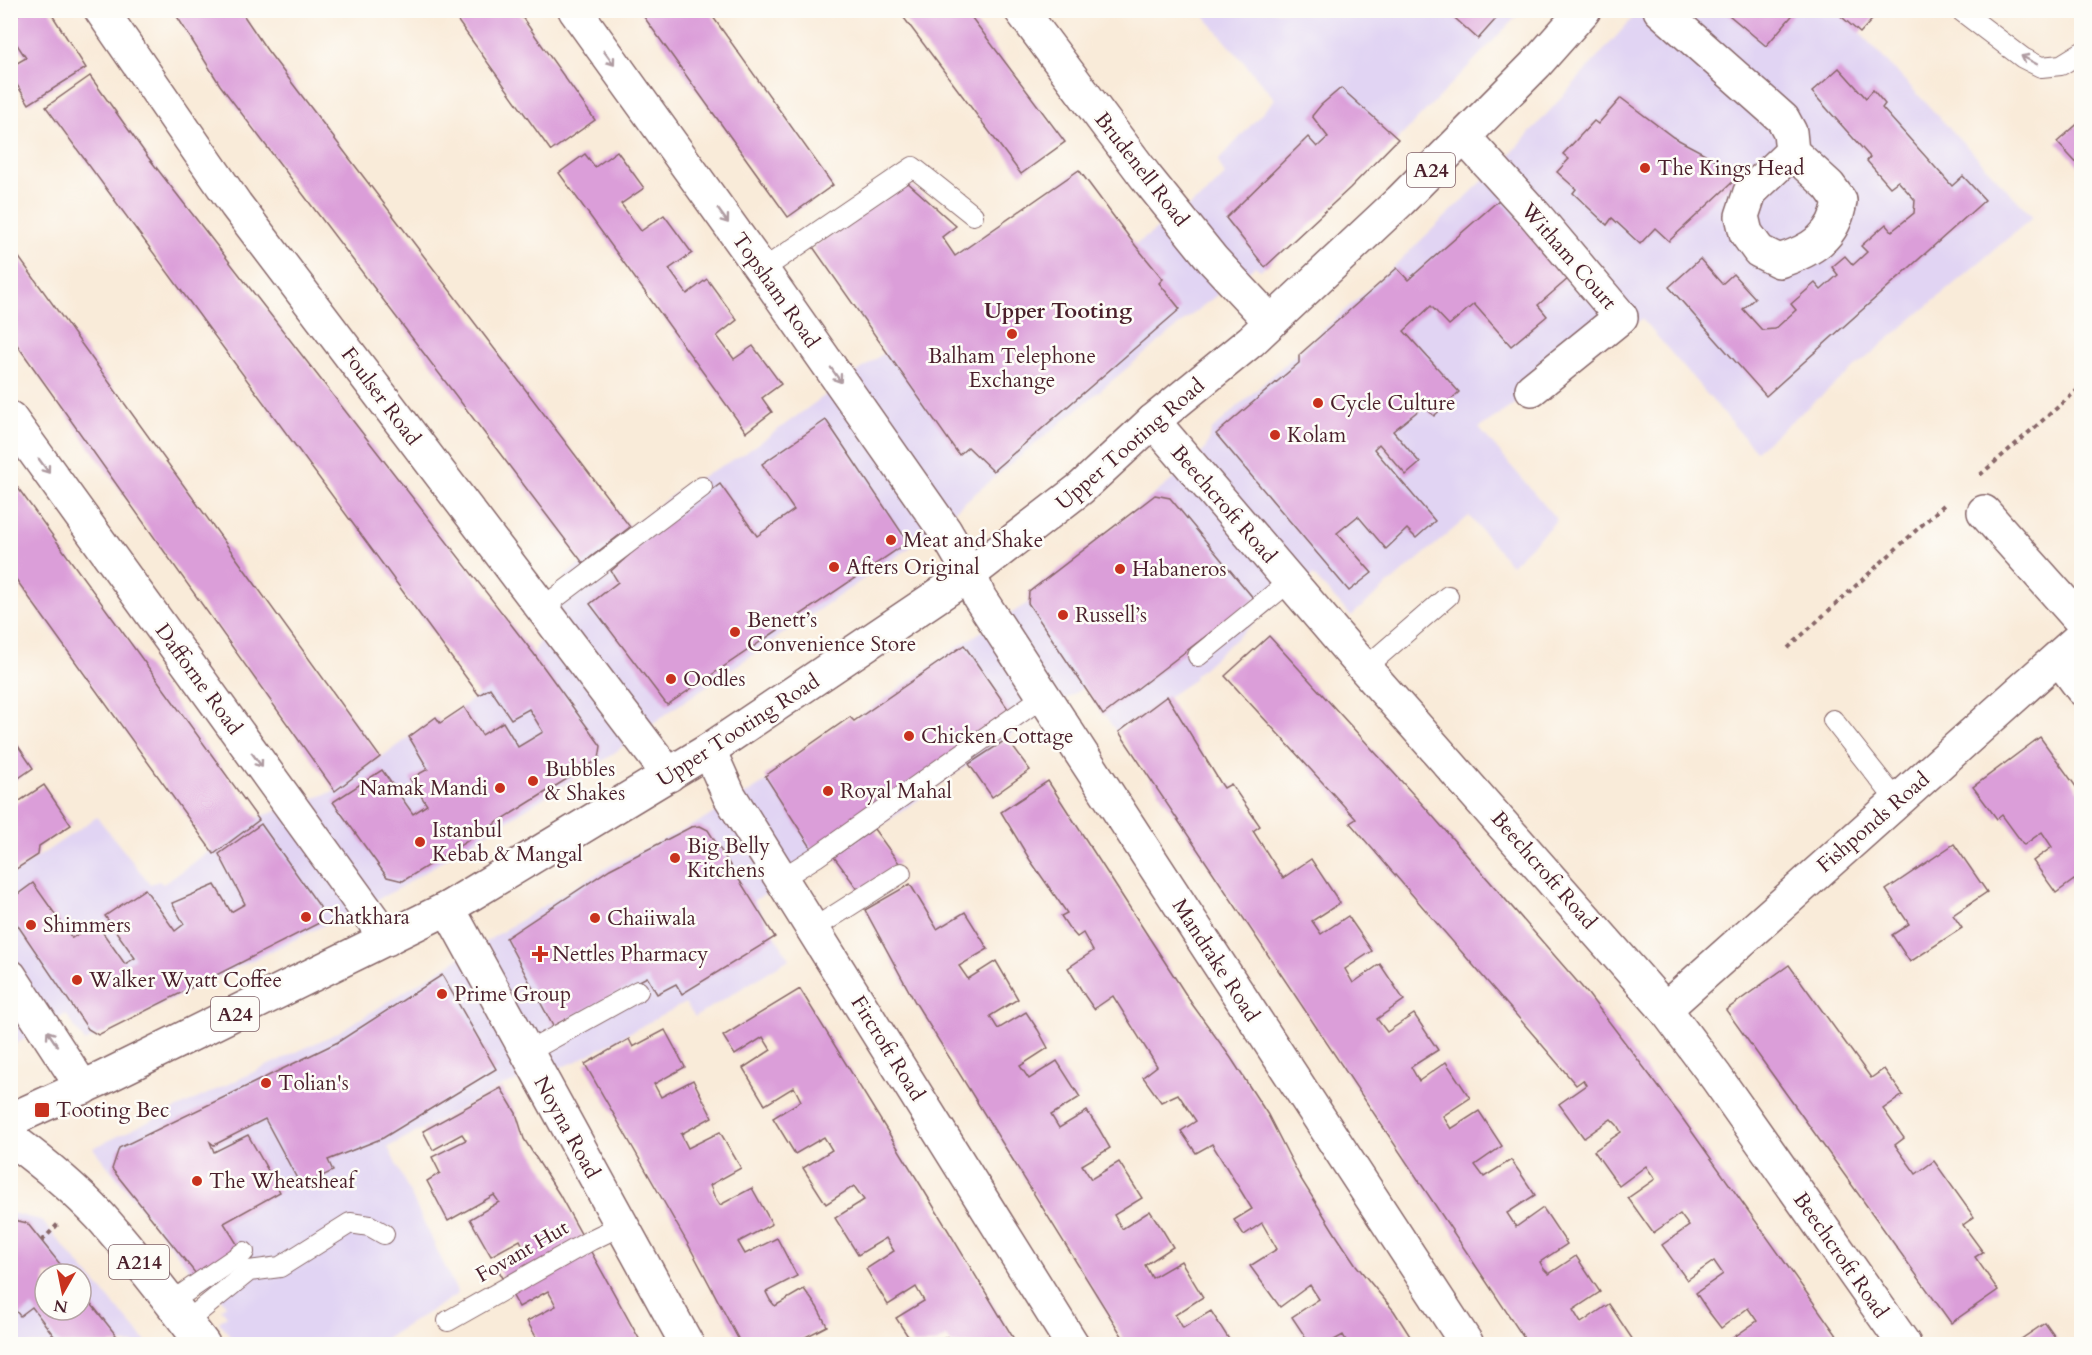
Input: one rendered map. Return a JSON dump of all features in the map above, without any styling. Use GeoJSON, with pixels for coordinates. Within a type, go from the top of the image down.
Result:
{"type":"FeatureCollection","features":[{"type":"Feature","properties":{"kind":"main road","name":"Foulser Road"},"geometry":{"type":"LineString","coordinates":[[100,10],[236,205],[669,775]]}},
{"type":"Feature","properties":{"kind":"main road","name":"Topsham Road"},"geometry":{"type":"LineString","coordinates":[[575,10],[762,270],[945,531],[970,574]]}},
{"type":"Feature","properties":{"kind":"main road","name":"Brudenell Road"},"geometry":{"type":"LineString","coordinates":[[1022,10],[1154,186],[1213,260],[1271,322]]}},
{"type":"Feature","properties":{"kind":"main road","name":"Upper Tooting Road"},"geometry":{"type":"LineString","coordinates":[[10,1120],[83,1088],[448,908],[709,750],[970,574],[1080,489],[1153,421],[1251,341],[1400,201],[1584,10]]}},
{"type":"Feature","properties":{"kind":"main road"},"geometry":{"type":"LineString","coordinates":[[1660,10],[1783,119],[1790,132],[1792,152]]}},
{"type":"Feature","properties":{"kind":"main road","name":"Witham Court"},"geometry":{"type":"LineString","coordinates":[[1464,137],[1535,215],[1622,317],[1532,389]]}},
{"type":"Feature","properties":{"kind":"main road","name":"Dafforne Road"},"geometry":{"type":"LineString","coordinates":[[10,418],[387,939]]}},
{"type":"Feature","properties":{"kind":"main road","name":"Beechcroft Road"},"geometry":{"type":"LineString","coordinates":[[1153,421],[1365,668],[1665,1008],[1904,1344]]}},
{"type":"Feature","properties":{"kind":"main road"},"geometry":{"type":"LineString","coordinates":[[1984,512],[2082,622]]}},
{"type":"Feature","properties":{"kind":"main road","name":"Mandrake Road"},"geometry":{"type":"LineString","coordinates":[[970,574],[979,597],[1467,1344]]}},
{"type":"Feature","properties":{"kind":"main road"},"geometry":{"type":"LineString","coordinates":[[2070,647],[2082,689]]}},
{"type":"Feature","properties":{"kind":"main road","name":"Fishponds Road"},"geometry":{"type":"LineString","coordinates":[[1665,1008],[2070,647]]}},
{"type":"Feature","properties":{"kind":"main road","name":"Fircroft Road"},"geometry":{"type":"LineString","coordinates":[[709,750],[729,795],[1072,1344]]}},
{"type":"Feature","properties":{"kind":"main road","name":"Noyna Road"},"geometry":{"type":"LineString","coordinates":[[448,908],[687,1344]]}},
{"type":"Feature","properties":{"kind":"main road"},"geometry":{"type":"LineString","coordinates":[[10,976],[83,1088]]}},
{"type":"Feature","properties":{"kind":"main road","name":"A214"},"geometry":{"type":"LineString","coordinates":[[10,1138],[43,1163],[99,1215],[186,1323]]}},
{"type":"Feature","properties":{"kind":"lane"},"geometry":{"type":"LineString","coordinates":[[1960,10],[2023,58],[2041,67],[2061,65],[2082,52]]}},
{"type":"Feature","properties":{"kind":"lane"},"geometry":{"type":"LineString","coordinates":[[762,270],[913,166],[973,215]]}},
{"type":"Feature","properties":{"kind":"lane"},"geometry":{"type":"LineString","coordinates":[[542,608],[702,487]]}},
{"type":"Feature","properties":{"kind":"lane"},"geometry":{"type":"LineString","coordinates":[[1198,656],[1290,581]]}},
{"type":"Feature","properties":{"kind":"lane"},"geometry":{"type":"LineString","coordinates":[[1365,668],[1448,596]]}},
{"type":"Feature","properties":{"kind":"lane"},"geometry":{"type":"LineString","coordinates":[[781,879],[1044,696]]}},
{"type":"Feature","properties":{"kind":"lane"},"geometry":{"type":"LineString","coordinates":[[1833,720],[1897,801]]}},
{"type":"Feature","properties":{"kind":"lane"},"geometry":{"type":"LineString","coordinates":[[813,928],[901,873]]}},
{"type":"Feature","properties":{"kind":"lane"},"geometry":{"type":"LineString","coordinates":[[526,1053],[638,991]]}},
{"type":"Feature","properties":{"kind":"lane"},"geometry":{"type":"LineString","coordinates":[[186,1323],[249,1271],[280,1267],[350,1223],[370,1226],[384,1234]]}},
{"type":"Feature","properties":{"kind":"lane","name":"Fovant Hut"},"geometry":{"type":"LineString","coordinates":[[448,1321],[591,1240],[622,1225]]}},
{"type":"Feature","properties":{"kind":"lane"},"geometry":{"type":"LineString","coordinates":[[186,1323],[244,1252]]}},
{"type":"Feature","properties":{"kind":"path"},"geometry":{"type":"LineString","coordinates":[[1974,480],[2082,386]]}},
{"type":"Feature","properties":{"kind":"path"},"geometry":{"type":"LineString","coordinates":[[1788,648],[1948,501]]}},
{"type":"Feature","properties":{"kind":"path"},"geometry":{"type":"LineString","coordinates":[[42,1240],[64,1219]]}},
{"type":"Feature","properties":{"kind":"shaded area"},"geometry":{"type":"Polygon","coordinates":[[[1200,11],[1522,11],[1376,162],[1265,267],[1260,270],[1255,266],[1200,308],[909,548],[670,711],[610,756],[396,890],[85,1042],[66,1014],[11,1047],[10,876],[97,817],[150,884],[159,881],[163,884],[256,818],[335,791],[436,717],[440,723],[534,654],[566,575],[683,487],[747,452],[885,352],[813,247],[907,182],[956,226],[942,237],[955,255],[1079,170],[1135,245],[1207,193],[1225,175],[1218,161],[1275,99],[1200,11]]]}},
{"type":"Feature","properties":{"kind":"shaded area"},"geometry":{"type":"Polygon","coordinates":[[[1639,11],[1881,11],[1860,33],[2033,217],[1756,451],[1642,319],[1479,428],[1557,520],[1511,565],[1469,516],[1351,616],[1313,575],[1266,612],[1194,676],[1195,679],[1116,731],[1084,687],[1021,728],[822,867],[754,900],[789,959],[695,1017],[685,1003],[573,1063],[502,1086],[388,1147],[458,1294],[386,1338],[391,1344],[237,1344],[219,1322],[227,1316],[221,1309],[226,1305],[210,1285],[204,1288],[93,1148],[339,1032],[609,866],[703,820],[769,780],[963,643],[1028,603],[1030,593],[1171,481],[1205,450],[1212,430],[1394,266],[1510,155],[1639,11]]]}},
{"type":"Feature","properties":{"kind":"shaded area"},"geometry":{"type":"Polygon","coordinates":[[[11,1213],[41,1220],[77,1262],[33,1262],[33,1322],[93,1322],[93,1280],[148,1344],[11,1344],[11,1213]]]}},
{"type":"Feature","properties":{"kind":"building"},"geometry":{"type":"Polygon","coordinates":[[[25,10],[49,10],[86,68],[29,104],[10,74],[10,67],[26,58],[10,34],[10,19],[25,10]]]}},
{"type":"Feature","properties":{"kind":"building"},"geometry":{"type":"Polygon","coordinates":[[[173,10],[240,10],[267,50],[630,527],[583,563],[220,85],[173,10]]]}},
{"type":"Feature","properties":{"kind":"building"},"geometry":{"type":"Polygon","coordinates":[[[450,10],[517,10],[595,120],[551,151],[450,10]]]}},
{"type":"Feature","properties":{"kind":"building"},"geometry":{"type":"Polygon","coordinates":[[[639,10],[708,10],[833,185],[788,217],[639,10]]]}},
{"type":"Feature","properties":{"kind":"building"},"geometry":{"type":"Polygon","coordinates":[[[898,10],[966,10],[1065,142],[1021,174],[898,10]]]}},
{"type":"Feature","properties":{"kind":"building"},"geometry":{"type":"Polygon","coordinates":[[[1446,10],[1504,10],[1478,39],[1446,10]]]}},
{"type":"Feature","properties":{"kind":"building"},"geometry":{"type":"Polygon","coordinates":[[[1723,10],[1797,10],[1766,46],[1723,10]]]}},
{"type":"Feature","properties":{"kind":"building"},"geometry":{"type":"Polygon","coordinates":[[[1834,10],[1881,10],[1860,33],[1834,10]]]}},
{"type":"Feature","properties":{"kind":"building"},"geometry":{"type":"Polygon","coordinates":[[[1839,68],[1866,98],[1873,90],[1885,104],[1882,108],[1952,186],[1963,176],[1985,200],[1766,396],[1669,287],[1700,259],[1722,284],[1733,274],[1755,298],[1743,309],[1762,330],[1775,329],[1796,310],[1791,304],[1815,283],[1821,290],[1838,275],[1832,267],[1845,256],[1853,265],[1867,252],[1861,246],[1886,224],[1892,231],[1914,213],[1915,200],[1898,181],[1890,187],[1867,161],[1870,157],[1812,92],[1839,68]]]}},
{"type":"Feature","properties":{"kind":"building"},"geometry":{"type":"Polygon","coordinates":[[[90,76],[148,157],[534,654],[601,746],[599,759],[403,881],[387,877],[333,802],[382,770],[413,814],[427,805],[410,779],[428,769],[409,737],[436,717],[440,723],[464,707],[482,735],[503,722],[518,747],[543,732],[529,709],[511,719],[490,688],[479,695],[46,107],[90,76]]]}},
{"type":"Feature","properties":{"kind":"building"},"geometry":{"type":"Polygon","coordinates":[[[1341,88],[1398,139],[1350,188],[1265,267],[1226,218],[1308,137],[1317,147],[1328,137],[1312,116],[1341,88]]]}},
{"type":"Feature","properties":{"kind":"building","name":"The Kings Head"},"geometry":{"type":"Polygon","coordinates":[[[1621,98],[1673,137],[1726,165],[1738,177],[1669,241],[1655,228],[1640,244],[1612,218],[1607,225],[1573,193],[1576,189],[1557,172],[1569,159],[1563,154],[1594,121],[1598,124],[1621,98]]]}},
{"type":"Feature","properties":{"kind":"building"},"geometry":{"type":"Polygon","coordinates":[[[2082,120],[2082,169],[2057,142],[2082,120]]]}},
{"type":"Feature","properties":{"kind":"building"},"geometry":{"type":"Polygon","coordinates":[[[617,151],[644,188],[621,204],[641,231],[664,215],[692,253],[669,269],[687,294],[707,279],[737,320],[717,336],[734,359],[753,346],[781,384],[762,398],[772,412],[746,432],[559,173],[585,154],[595,167],[617,151]]]}},
{"type":"Feature","properties":{"kind":"building","name":"Balham Telephone Exchange"},"geometry":{"type":"Polygon","coordinates":[[[1079,170],[1163,279],[1159,283],[1180,309],[993,471],[968,447],[959,455],[813,247],[907,182],[956,226],[942,237],[955,256],[1079,170]]]}},
{"type":"Feature","properties":{"kind":"building"},"geometry":{"type":"Polygon","coordinates":[[[1499,200],[1569,278],[1538,305],[1547,316],[1511,346],[1474,304],[1449,325],[1431,306],[1404,331],[1459,392],[1434,416],[1424,406],[1393,431],[1420,463],[1406,475],[1379,444],[1374,449],[1435,521],[1416,538],[1407,529],[1386,549],[1358,516],[1337,533],[1372,573],[1349,591],[1216,434],[1299,363],[1299,355],[1397,268],[1408,280],[1499,200]]]}},
{"type":"Feature","properties":{"kind":"building"},"geometry":{"type":"Polygon","coordinates":[[[10,245],[380,757],[335,791],[10,335],[10,245]]]}},
{"type":"Feature","properties":{"kind":"building"},"geometry":{"type":"Polygon","coordinates":[[[826,420],[908,542],[667,705],[590,604],[618,582],[611,571],[644,542],[720,484],[757,536],[794,510],[762,464],[826,420]]]}},
{"type":"Feature","properties":{"kind":"building"},"geometry":{"type":"Polygon","coordinates":[[[10,477],[259,820],[214,854],[10,571],[10,477]]]}},
{"type":"Feature","properties":{"kind":"building"},"geometry":{"type":"Polygon","coordinates":[[[1155,495],[1170,498],[1254,599],[1103,715],[1028,603],[1029,592],[1155,495]]]}},
{"type":"Feature","properties":{"kind":"building"},"geometry":{"type":"Polygon","coordinates":[[[1269,636],[1423,805],[1588,994],[1680,1115],[1843,1344],[1733,1344],[1730,1340],[1757,1321],[1748,1308],[1721,1328],[1708,1311],[1696,1293],[1723,1274],[1714,1261],[1687,1280],[1662,1245],[1689,1226],[1680,1214],[1653,1233],[1628,1198],[1655,1179],[1646,1166],[1619,1186],[1594,1151],[1621,1132],[1617,1125],[1611,1119],[1584,1138],[1559,1104],[1586,1085],[1583,1080],[1576,1085],[1350,823],[1356,819],[1225,676],[1269,636]]]}},
{"type":"Feature","properties":{"kind":"building"},"geometry":{"type":"Polygon","coordinates":[[[964,645],[1011,713],[812,849],[765,776],[850,717],[854,721],[964,645]]]}},
{"type":"Feature","properties":{"kind":"building"},"geometry":{"type":"Polygon","coordinates":[[[1167,696],[1224,788],[1231,784],[1260,826],[1253,831],[1283,878],[1311,859],[1340,903],[1312,921],[1321,934],[1348,916],[1372,951],[1345,969],[1353,983],[1380,964],[1404,1000],[1377,1019],[1387,1032],[1414,1014],[1438,1050],[1411,1067],[1419,1081],[1446,1062],[1470,1098],[1443,1116],[1451,1129],[1479,1111],[1502,1146],[1475,1165],[1484,1177],[1511,1160],[1535,1195],[1507,1213],[1516,1227],[1543,1208],[1567,1244],[1540,1262],[1544,1269],[1549,1274],[1576,1256],[1600,1292],[1573,1310],[1581,1323],[1609,1304],[1633,1340],[1626,1344],[1528,1344],[1119,732],[1167,696]]]}},
{"type":"Feature","properties":{"kind":"building"},"geometry":{"type":"Polygon","coordinates":[[[10,734],[33,768],[10,784],[10,734]]]}},
{"type":"Feature","properties":{"kind":"building"},"geometry":{"type":"Polygon","coordinates":[[[2040,737],[2082,795],[2082,891],[2074,880],[2056,893],[2033,861],[2052,847],[2042,832],[2024,845],[2002,815],[1997,819],[1973,787],[2040,737]]]}},
{"type":"Feature","properties":{"kind":"building"},"geometry":{"type":"Polygon","coordinates":[[[1007,739],[1030,770],[992,797],[969,764],[1007,739]]]}},
{"type":"Feature","properties":{"kind":"building"},"geometry":{"type":"Polygon","coordinates":[[[1048,781],[1192,1004],[1268,1115],[1301,1179],[1336,1235],[1356,1265],[1394,1311],[1415,1344],[1348,1344],[1343,1335],[1327,1344],[1310,1344],[1292,1317],[1319,1299],[1310,1285],[1280,1307],[1250,1266],[1277,1249],[1262,1223],[1244,1235],[1234,1220],[1252,1209],[1212,1144],[1196,1153],[1181,1131],[1196,1121],[1178,1094],[1161,1102],[1143,1077],[1157,1066],[1113,996],[1094,1009],[1085,996],[1068,968],[1093,951],[1083,933],[1077,937],[1061,916],[1067,913],[1030,860],[1001,812],[1048,781]]]}},
{"type":"Feature","properties":{"kind":"building"},"geometry":{"type":"Polygon","coordinates":[[[44,785],[71,825],[39,846],[38,855],[10,873],[10,804],[12,806],[44,785]]]}},
{"type":"Feature","properties":{"kind":"building"},"geometry":{"type":"Polygon","coordinates":[[[261,824],[320,907],[319,923],[98,1035],[88,1029],[10,914],[10,900],[33,883],[72,938],[96,923],[125,964],[135,958],[105,916],[145,889],[175,931],[184,924],[172,903],[215,885],[231,912],[245,904],[219,854],[261,824]]]}},
{"type":"Feature","properties":{"kind":"building"},"geometry":{"type":"Polygon","coordinates":[[[700,826],[708,830],[775,937],[682,994],[676,984],[657,994],[647,977],[553,1026],[506,938],[610,869],[691,827],[700,826]]]}},
{"type":"Feature","properties":{"kind":"building"},"geometry":{"type":"Polygon","coordinates":[[[874,829],[899,863],[859,891],[834,857],[874,829]]]}},
{"type":"Feature","properties":{"kind":"building"},"geometry":{"type":"Polygon","coordinates":[[[1954,844],[1987,892],[1953,915],[1962,928],[1910,962],[1892,935],[1909,924],[1886,890],[1954,844]]]}},
{"type":"Feature","properties":{"kind":"building"},"geometry":{"type":"Polygon","coordinates":[[[910,884],[937,929],[965,912],[988,949],[959,966],[968,979],[996,961],[1018,999],[990,1016],[998,1029],[1026,1012],[1048,1048],[1020,1066],[1029,1079],[1057,1061],[1080,1097],[1051,1115],[1059,1128],[1087,1111],[1110,1148],[1082,1165],[1091,1179],[1119,1162],[1142,1198],[1114,1215],[1122,1229],[1150,1211],[1162,1229],[1173,1247],[1145,1265],[1152,1278],[1181,1261],[1203,1297],[1175,1315],[1183,1328],[1211,1311],[1232,1344],[1127,1344],[915,1002],[865,910],[910,884]]]}},
{"type":"Feature","properties":{"kind":"building"},"geometry":{"type":"Polygon","coordinates":[[[1789,965],[1871,1078],[1884,1069],[1903,1095],[1883,1109],[1904,1138],[1895,1145],[1916,1174],[1934,1161],[1974,1217],[1963,1225],[1983,1252],[1975,1257],[1998,1290],[1951,1323],[1726,1010],[1789,965]]]}},
{"type":"Feature","properties":{"kind":"building"},"geometry":{"type":"Polygon","coordinates":[[[442,975],[496,1069],[383,1138],[328,1160],[333,1171],[301,1186],[265,1119],[214,1145],[210,1142],[214,1152],[248,1135],[280,1192],[224,1223],[239,1247],[196,1274],[112,1169],[119,1148],[338,1042],[442,975]]]}},
{"type":"Feature","properties":{"kind":"building"},"geometry":{"type":"Polygon","coordinates":[[[800,989],[1017,1344],[951,1344],[947,1337],[934,1344],[913,1344],[896,1318],[924,1301],[916,1287],[888,1305],[866,1269],[894,1251],[886,1238],[858,1255],[835,1218],[864,1200],[854,1186],[826,1204],[803,1168],[832,1150],[824,1137],[795,1154],[773,1118],[801,1101],[794,1087],[765,1105],[743,1068],[771,1050],[763,1037],[735,1055],[723,1036],[800,989]]]}},
{"type":"Feature","properties":{"kind":"building"},"geometry":{"type":"Polygon","coordinates":[[[665,1030],[685,1067],[654,1084],[661,1097],[693,1080],[712,1117],[681,1134],[688,1148],[720,1132],[741,1168],[710,1185],[714,1196],[720,1205],[752,1188],[772,1224],[738,1242],[745,1254],[777,1238],[797,1276],[766,1292],[770,1300],[775,1306],[804,1289],[827,1326],[795,1344],[741,1344],[688,1244],[585,1064],[629,1039],[633,1047],[665,1030]]]}},
{"type":"Feature","properties":{"kind":"building"},"geometry":{"type":"Polygon","coordinates":[[[501,1088],[516,1113],[524,1139],[559,1194],[642,1344],[540,1344],[527,1321],[556,1306],[552,1298],[548,1291],[519,1307],[498,1269],[527,1254],[520,1240],[491,1256],[470,1219],[499,1202],[494,1195],[448,1221],[427,1181],[440,1173],[432,1157],[466,1140],[462,1134],[433,1150],[423,1131],[501,1088]]]}},
{"type":"Feature","properties":{"kind":"building"},"geometry":{"type":"Polygon","coordinates":[[[10,1219],[27,1223],[58,1262],[33,1262],[33,1308],[20,1316],[10,1304],[10,1219]]]}},
{"type":"Feature","properties":{"kind":"building"},"geometry":{"type":"Polygon","coordinates":[[[93,1306],[123,1344],[73,1343],[60,1344],[43,1322],[93,1322],[93,1306]]]}},
{"type":"Feature","properties":{"kind":"building"},"geometry":{"type":"Polygon","coordinates":[[[2045,1323],[2060,1344],[2014,1344],[2045,1323]]]}},
{"type":"Feature","properties":{"kind":"place","name":"The Kings Head"},"geometry":{"type":"Point","coordinates":[1645,168]}},
{"type":"Feature","properties":{"kind":"place","name":"Balham Telephone Exchange"},"geometry":{"type":"Point","coordinates":[1012,334]}},
{"type":"Feature","properties":{"kind":"place","name":"Cycle Culture"},"geometry":{"type":"Point","coordinates":[1318,403]}},
{"type":"Feature","properties":{"kind":"place","name":"Kolam"},"geometry":{"type":"Point","coordinates":[1275,435]}},
{"type":"Feature","properties":{"kind":"place","name":"Meat and Shake"},"geometry":{"type":"Point","coordinates":[891,540]}},
{"type":"Feature","properties":{"kind":"place","name":"Afters Original"},"geometry":{"type":"Point","coordinates":[834,567]}},
{"type":"Feature","properties":{"kind":"place","name":"Habaneros"},"geometry":{"type":"Point","coordinates":[1120,569]}},
{"type":"Feature","properties":{"kind":"place","name":"Russell’s"},"geometry":{"type":"Point","coordinates":[1063,615]}},
{"type":"Feature","properties":{"kind":"place","name":"Benett’s Convenience Store"},"geometry":{"type":"Point","coordinates":[735,632]}},
{"type":"Feature","properties":{"kind":"place","name":"Oodles"},"geometry":{"type":"Point","coordinates":[671,679]}},
{"type":"Feature","properties":{"kind":"place","name":"Chicken Cottage"},"geometry":{"type":"Point","coordinates":[909,736]}},
{"type":"Feature","properties":{"kind":"place","name":"Bubbles & Shakes"},"geometry":{"type":"Point","coordinates":[533,781]}},
{"type":"Feature","properties":{"kind":"place","name":"Namak Mandi"},"geometry":{"type":"Point","coordinates":[500,788]}},
{"type":"Feature","properties":{"kind":"place","name":"Royal Mahal"},"geometry":{"type":"Point","coordinates":[828,791]}},
{"type":"Feature","properties":{"kind":"place","name":"Istanbul Kebab & Mangal"},"geometry":{"type":"Point","coordinates":[420,842]}},
{"type":"Feature","properties":{"kind":"place","name":"Big Belly Kitchens"},"geometry":{"type":"Point","coordinates":[675,858]}},
{"type":"Feature","properties":{"kind":"place","name":"Chatkhara"},"geometry":{"type":"Point","coordinates":[306,917]}},
{"type":"Feature","properties":{"kind":"place","name":"Chaiiwala"},"geometry":{"type":"Point","coordinates":[595,918]}},
{"type":"Feature","properties":{"kind":"place","name":"Shimmers"},"geometry":{"type":"Point","coordinates":[31,925]}},
{"type":"Feature","properties":{"kind":"place","name":"Nettles Pharmacy"},"geometry":{"type":"Point","coordinates":[540,954]}},
{"type":"Feature","properties":{"kind":"place","name":"Walker Wyatt Coffee"},"geometry":{"type":"Point","coordinates":[77,980]}},
{"type":"Feature","properties":{"kind":"place","name":"Prime Group"},"geometry":{"type":"Point","coordinates":[442,994]}},
{"type":"Feature","properties":{"kind":"place","name":"Tolian's"},"geometry":{"type":"Point","coordinates":[266,1083]}},
{"type":"Feature","properties":{"kind":"place","name":"Tooting Bec"},"geometry":{"type":"Point","coordinates":[42,1110]}},
{"type":"Feature","properties":{"kind":"place","name":"The Wheatsheaf"},"geometry":{"type":"Point","coordinates":[197,1181]}},
{"type":"Feature","properties":{"kind":"district","name":"Upper Tooting"},"geometry":{"type":"Point","coordinates":[1058,310]}}]}
